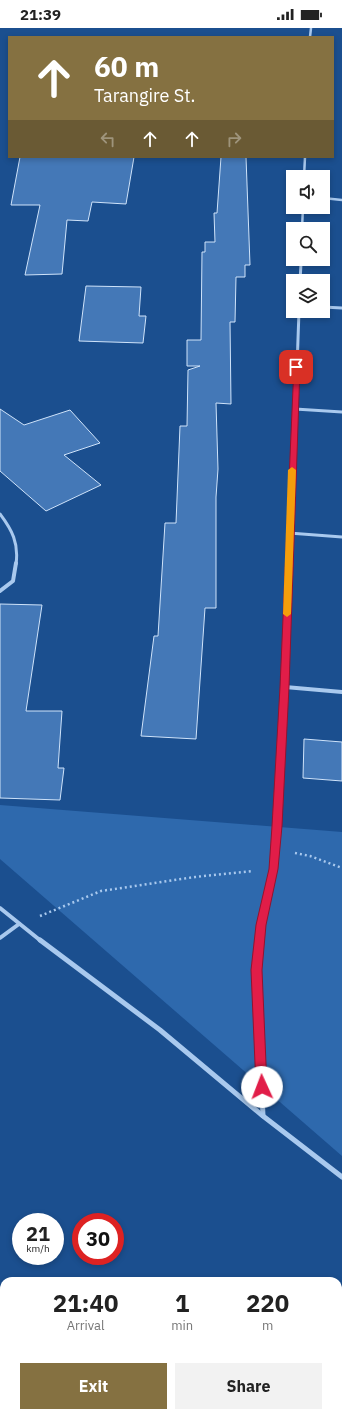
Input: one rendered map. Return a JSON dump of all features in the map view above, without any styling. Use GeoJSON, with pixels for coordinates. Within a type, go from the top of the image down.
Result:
{"type":"FeatureCollection","features":[{"type":"Feature","properties":{"kind":"street"},"geometry":{"type":"LineString","coordinates":[[304,170],[305,158]]}},
{"type":"Feature","properties":{"kind":"street"},"geometry":{"type":"LineString","coordinates":[[330,199],[342,200]]}},
{"type":"Feature","properties":{"kind":"street"},"geometry":{"type":"LineString","coordinates":[[330,307],[342,308]]}},
{"type":"Feature","properties":{"kind":"street"},"geometry":{"type":"LineString","coordinates":[[263,1116],[257,970],[261,925],[274,869],[274,850],[277,826],[285,687],[289,533],[298,318]]}},
{"type":"Feature","properties":{"kind":"street"},"geometry":{"type":"LineString","coordinates":[[294,409],[342,412]]}},
{"type":"Feature","properties":{"kind":"street"},"geometry":{"type":"LineString","coordinates":[[0,514],[13,532],[17,557],[13,581],[0,591]]}},
{"type":"Feature","properties":{"kind":"street"},"geometry":{"type":"LineString","coordinates":[[289,533],[342,537]]}},
{"type":"Feature","properties":{"kind":"street"},"geometry":{"type":"LineString","coordinates":[[285,687],[342,692]]}},
{"type":"Feature","properties":{"kind":"street"},"geometry":{"type":"LineString","coordinates":[[0,908],[18,924],[160,1030],[263,1116],[342,1177]]}},
{"type":"Feature","properties":{"kind":"street"},"geometry":{"type":"LineString","coordinates":[[0,938],[18,924]]}},
{"type":"Feature","properties":{"kind":"path"},"geometry":{"type":"LineString","coordinates":[[274,850],[310,856],[342,868]]}},
{"type":"Feature","properties":{"kind":"path"},"geometry":{"type":"LineString","coordinates":[[18,924],[101,891],[195,877],[274,869]]}},
{"type":"Feature","properties":{"kind":"shaded area"},"geometry":{"type":"Polygon","coordinates":[[[0,805],[342,832],[342,1156],[0,859],[0,805]]]}},
{"type":"Feature","properties":{"kind":"building"},"geometry":{"type":"Polygon","coordinates":[[[20,158],[134,158],[126,204],[92,202],[88,221],[67,220],[62,274],[25,275],[40,205],[11,205],[20,158]]]}},
{"type":"Feature","properties":{"kind":"building"},"geometry":{"type":"Polygon","coordinates":[[[221,158],[246,158],[250,265],[245,265],[245,277],[236,277],[235,322],[230,322],[231,404],[216,403],[218,469],[216,497],[216,608],[205,608],[196,739],[141,736],[154,636],[158,636],[165,523],[176,523],[180,426],[187,426],[188,370],[200,366],[187,366],[187,340],[201,340],[202,252],[205,252],[205,242],[215,242],[214,213],[217,213],[221,158]]]}},
{"type":"Feature","properties":{"kind":"building"},"geometry":{"type":"Polygon","coordinates":[[[86,286],[141,287],[139,316],[146,316],[143,343],[79,341],[86,286]]]}},
{"type":"Feature","properties":{"kind":"building"},"geometry":{"type":"Polygon","coordinates":[[[0,409],[24,425],[70,410],[100,443],[64,455],[101,485],[46,511],[0,471],[0,409]]]}},
{"type":"Feature","properties":{"kind":"building"},"geometry":{"type":"Polygon","coordinates":[[[0,604],[42,605],[26,711],[62,711],[58,768],[64,768],[60,800],[0,798],[0,604]]]}},
{"type":"Feature","properties":{"kind":"building"},"geometry":{"type":"Polygon","coordinates":[[[304,739],[342,742],[342,781],[303,778],[304,739]]]}},
{"type":"Feature","properties":{"kind":"slow traffic"},"geometry":{"type":"LineString","coordinates":[[287,614],[292,470]]}},
{"type":"Feature","properties":{"kind":"route"},"geometry":{"type":"LineString","coordinates":[[262,1087],[257,970],[261,925],[274,869],[274,850],[277,826],[285,687],[289,533],[296,367]]}}]}
